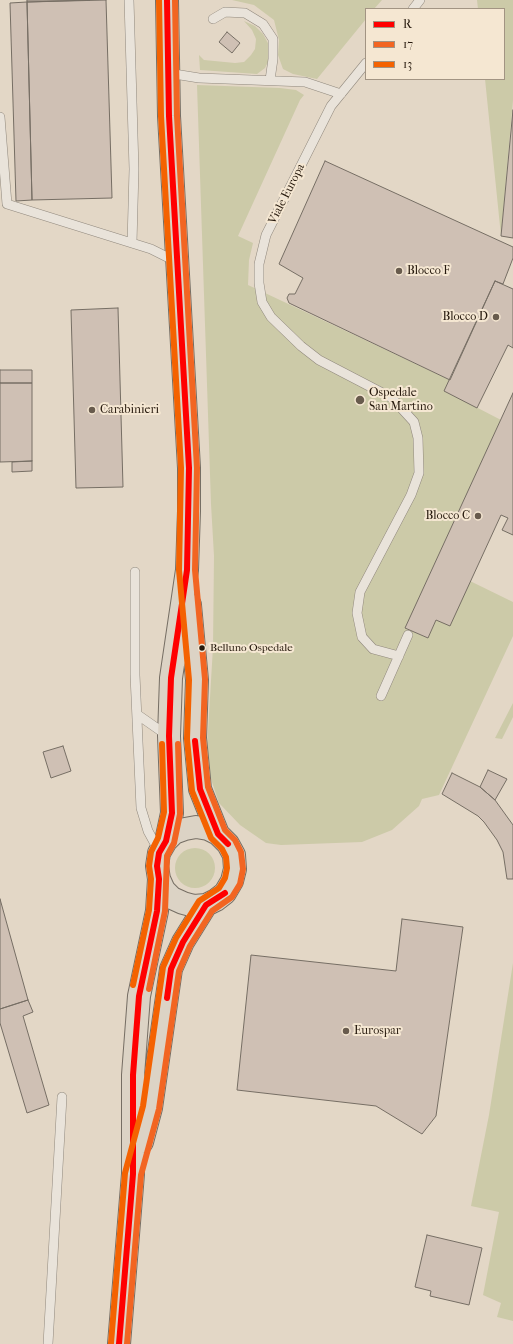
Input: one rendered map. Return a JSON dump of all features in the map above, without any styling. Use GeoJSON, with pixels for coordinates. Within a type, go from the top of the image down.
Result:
{"type":"FeatureCollection","features":[{"type":"Feature","properties":{"kind":"main road"},"geometry":{"type":"LineString","coordinates":[[167,0],[168,73],[189,468],[187,570],[197,680],[195,738],[200,789],[218,834]]}},
{"type":"Feature","properties":{"kind":"main road"},"geometry":{"type":"LineString","coordinates":[[119,1344],[133,1174],[133,1075],[139,996],[157,911],[159,879],[157,866],[172,813],[169,736],[171,678],[187,570]]}},
{"type":"Feature","properties":{"kind":"main road"},"geometry":{"type":"LineString","coordinates":[[159,879],[164,890],[172,898],[194,906],[206,905],[225,893],[232,881],[235,869],[234,855],[228,844],[218,834],[208,829],[196,827],[185,829],[174,834],[163,847]]}},
{"type":"Feature","properties":{"kind":"main road"},"geometry":{"type":"LineString","coordinates":[[133,1174],[151,1108],[171,969],[183,942],[206,905]]}},
{"type":"Feature","properties":{"kind":"lane"},"geometry":{"type":"LineString","coordinates":[[130,0],[134,169],[132,243]]}},
{"type":"Feature","properties":{"kind":"lane"},"geometry":{"type":"LineString","coordinates":[[414,8],[420,0]]}},
{"type":"Feature","properties":{"kind":"lane"},"geometry":{"type":"LineString","coordinates":[[213,19],[225,12],[245,13],[262,24],[273,39],[273,59],[270,80]]}},
{"type":"Feature","properties":{"kind":"lane","name":"Viale Europa"},"geometry":{"type":"LineString","coordinates":[[365,64],[331,106],[266,235],[259,264],[259,283],[262,302],[271,317],[319,360],[392,398],[414,422],[418,438],[419,473],[411,496],[360,592],[358,613],[362,637],[373,649],[399,656]]}},
{"type":"Feature","properties":{"kind":"lane"},"geometry":{"type":"LineString","coordinates":[[168,73],[199,78],[305,82],[341,94]]}},
{"type":"Feature","properties":{"kind":"lane"},"geometry":{"type":"LineString","coordinates":[[0,117],[7,204],[151,249],[178,262]]}},
{"type":"Feature","properties":{"kind":"lane"},"geometry":{"type":"LineString","coordinates":[[134,572],[135,675],[141,808],[148,831],[163,847]]}},
{"type":"Feature","properties":{"kind":"lane"},"geometry":{"type":"LineString","coordinates":[[381,696],[408,635]]}},
{"type":"Feature","properties":{"kind":"lane"},"geometry":{"type":"LineString","coordinates":[[138,715],[169,736]]}},
{"type":"Feature","properties":{"kind":"lane"},"geometry":{"type":"LineString","coordinates":[[48,1344],[62,1097]]}},
{"type":"Feature","properties":{"kind":"shaded area"},"geometry":{"type":"Polygon","coordinates":[[[232,0],[382,0],[375,8],[365,8],[365,20],[317,79],[293,74],[283,69],[278,55],[279,40],[274,20],[254,5],[232,0]]]}},
{"type":"Feature","properties":{"kind":"shaded area"},"geometry":{"type":"Polygon","coordinates":[[[477,0],[513,0],[513,100],[501,236],[485,80],[505,80],[505,8],[478,8],[477,0]]]}},
{"type":"Feature","properties":{"kind":"shaded area"},"geometry":{"type":"Polygon","coordinates":[[[244,21],[255,26],[263,34],[269,45],[269,60],[265,68],[257,74],[200,70],[199,55],[204,60],[235,63],[244,62],[251,55],[255,49],[256,39],[252,30],[244,21]]]}},
{"type":"Feature","properties":{"kind":"shaded area"},"geometry":{"type":"Polygon","coordinates":[[[197,85],[280,88],[296,90],[304,95],[300,100],[238,236],[253,243],[249,260],[248,285],[450,380],[445,391],[501,420],[406,628],[428,638],[436,620],[470,581],[513,602],[513,636],[439,795],[422,799],[419,806],[392,830],[362,842],[281,845],[266,843],[240,825],[219,803],[210,776],[207,748],[213,647],[214,556],[197,85]]]}},
{"type":"Feature","properties":{"kind":"shaded area"},"geometry":{"type":"Polygon","coordinates":[[[513,703],[513,717],[502,739],[495,738],[513,703]]]}},
{"type":"Feature","properties":{"kind":"shaded area"},"geometry":{"type":"Polygon","coordinates":[[[199,848],[206,851],[212,857],[215,868],[214,876],[206,885],[199,888],[191,888],[184,885],[176,876],[175,864],[178,857],[187,849],[199,848]]]}},
{"type":"Feature","properties":{"kind":"shaded area"},"geometry":{"type":"Polygon","coordinates":[[[513,963],[513,1321],[497,1317],[501,1303],[483,1295],[499,1212],[471,1206],[489,1115],[513,963]]]}},
{"type":"Feature","properties":{"kind":"building"},"geometry":{"type":"Polygon","coordinates":[[[27,0],[90,0],[27,2],[27,0]]]}},
{"type":"Feature","properties":{"kind":"building"},"geometry":{"type":"Polygon","coordinates":[[[106,0],[112,198],[32,200],[27,2],[106,0]]]}},
{"type":"Feature","properties":{"kind":"building"},"geometry":{"type":"Polygon","coordinates":[[[27,2],[32,200],[16,201],[10,3],[27,2]]]}},
{"type":"Feature","properties":{"kind":"building"},"geometry":{"type":"Polygon","coordinates":[[[227,32],[240,43],[232,53],[219,42],[227,32]]]}},
{"type":"Feature","properties":{"kind":"building"},"geometry":{"type":"Polygon","coordinates":[[[513,110],[513,238],[501,236],[513,110]]]}},
{"type":"Feature","properties":{"kind":"building","name":"Blocco F"},"geometry":{"type":"Polygon","coordinates":[[[325,161],[513,247],[513,258],[503,284],[495,281],[450,380],[289,303],[287,298],[289,294],[295,294],[303,278],[279,264],[325,161]]]}},
{"type":"Feature","properties":{"kind":"building","name":"Blocco D"},"geometry":{"type":"Polygon","coordinates":[[[495,281],[513,289],[513,348],[508,345],[477,408],[444,391],[495,281]]]}},
{"type":"Feature","properties":{"kind":"building"},"geometry":{"type":"Polygon","coordinates":[[[118,308],[123,487],[76,488],[71,310],[118,308]]]}},
{"type":"Feature","properties":{"kind":"building"},"geometry":{"type":"Polygon","coordinates":[[[0,370],[32,370],[32,383],[0,383],[0,370]]]}},
{"type":"Feature","properties":{"kind":"building"},"geometry":{"type":"Polygon","coordinates":[[[0,383],[32,383],[32,461],[0,462],[0,383]]]}},
{"type":"Feature","properties":{"kind":"building","name":"Blocco C"},"geometry":{"type":"Polygon","coordinates":[[[513,393],[513,535],[502,530],[508,518],[501,515],[450,626],[436,620],[428,638],[405,628],[513,393]]]}},
{"type":"Feature","properties":{"kind":"building"},"geometry":{"type":"Polygon","coordinates":[[[32,461],[32,471],[12,472],[12,462],[32,461]]]}},
{"type":"Feature","properties":{"kind":"building"},"geometry":{"type":"Polygon","coordinates":[[[63,746],[71,771],[51,778],[43,752],[63,746]]]}},
{"type":"Feature","properties":{"kind":"building"},"geometry":{"type":"Polygon","coordinates":[[[488,770],[507,779],[495,800],[480,787],[488,770]]]}},
{"type":"Feature","properties":{"kind":"building"},"geometry":{"type":"Polygon","coordinates":[[[452,773],[480,787],[495,800],[513,825],[513,879],[507,879],[503,852],[497,840],[484,822],[478,816],[442,794],[452,773]]]}},
{"type":"Feature","properties":{"kind":"building"},"geometry":{"type":"Polygon","coordinates":[[[0,899],[28,1000],[0,1009],[0,899]]]}},
{"type":"Feature","properties":{"kind":"building","name":"Eurospar"},"geometry":{"type":"Polygon","coordinates":[[[402,919],[463,927],[436,1116],[422,1134],[376,1106],[237,1090],[251,955],[396,971],[402,919]]]}},
{"type":"Feature","properties":{"kind":"building"},"geometry":{"type":"Polygon","coordinates":[[[28,1000],[33,1012],[23,1016],[49,1105],[27,1113],[0,1023],[0,1009],[28,1000]]]}},
{"type":"Feature","properties":{"kind":"building"},"geometry":{"type":"Polygon","coordinates":[[[427,1235],[482,1248],[469,1305],[430,1296],[431,1291],[415,1287],[427,1235]]]}},
{"type":"Feature","properties":{"kind":"transit line","name":"13"},"geometry":{"type":"LineString","coordinates":[[111,1343],[125,1173],[143,1106],[163,967],[176,938],[199,901],[219,888],[225,878],[227,868],[226,857],[222,849],[211,838],[192,791],[187,739],[189,680],[179,570],[181,468],[161,116],[159,0]]}},
{"type":"Feature","properties":{"kind":"transit line","name":"R"},"geometry":{"type":"LineString","coordinates":[[119,1344],[133,1174],[133,1075],[139,996],[157,911],[159,879],[157,866],[159,853],[166,841],[172,813],[169,736],[171,678],[187,570],[189,468],[169,116],[167,0]]}},
{"type":"Feature","properties":{"kind":"transit line","name":"17"},"geometry":{"type":"LineString","coordinates":[[127,1344],[141,1175],[159,1109],[179,971],[190,946],[212,911],[232,897],[240,884],[243,869],[241,852],[235,840],[225,830],[208,787],[203,738],[205,679],[195,570],[197,468],[177,116],[175,0]]}},
{"type":"Feature","properties":{"kind":"transit line","name":"R"},"geometry":{"type":"LineString","coordinates":[[195,741],[200,789],[218,834],[228,844]]}},
{"type":"Feature","properties":{"kind":"transit line","name":"13"},"geometry":{"type":"LineString","coordinates":[[133,985],[149,910],[151,879],[149,866],[151,852],[158,838],[164,812],[162,744]]}},
{"type":"Feature","properties":{"kind":"transit line","name":"17"},"geometry":{"type":"LineString","coordinates":[[149,989],[165,911],[167,856],[174,843],[180,814],[178,744]]}},
{"type":"Feature","properties":{"kind":"transit line","name":"R"},"geometry":{"type":"LineString","coordinates":[[167,998],[171,969],[183,942],[206,905],[225,893]]}},
{"type":"Feature","properties":{"kind":"place","name":"Blocco F"},"geometry":{"type":"Point","coordinates":[399,271]}},
{"type":"Feature","properties":{"kind":"place","name":"Blocco D"},"geometry":{"type":"Point","coordinates":[496,317]}},
{"type":"Feature","properties":{"kind":"place","name":"Ospedale San Martino"},"geometry":{"type":"Point","coordinates":[360,400]}},
{"type":"Feature","properties":{"kind":"place","name":"Carabinieri"},"geometry":{"type":"Point","coordinates":[92,410]}},
{"type":"Feature","properties":{"kind":"place","name":"Blocco C"},"geometry":{"type":"Point","coordinates":[478,516]}},
{"type":"Feature","properties":{"kind":"place","name":"Belluno Ospedale"},"geometry":{"type":"Point","coordinates":[202,648]}},
{"type":"Feature","properties":{"kind":"place","name":"Eurospar"},"geometry":{"type":"Point","coordinates":[346,1031]}}]}
